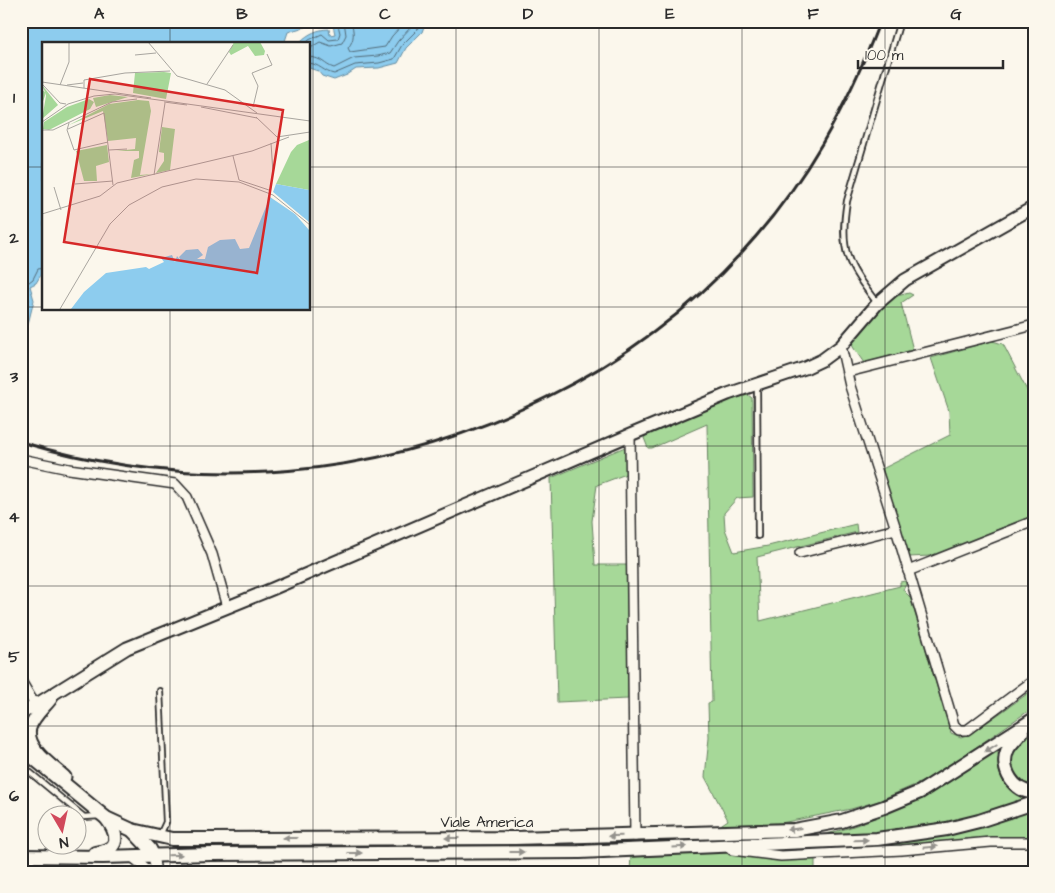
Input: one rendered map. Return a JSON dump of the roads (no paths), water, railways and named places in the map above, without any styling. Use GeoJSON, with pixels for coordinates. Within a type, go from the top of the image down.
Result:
{"type":"FeatureCollection","features":[{"type":"Feature","properties":{"kind":"main road","name":"Viale America"},"geometry":{"type":"LineString","coordinates":[[132,830],[160,837],[182,839],[515,838],[794,830],[842,821],[884,807],[920,792],[1032,720]]}},
{"type":"Feature","properties":{"kind":"main road"},"geometry":{"type":"LineString","coordinates":[[1032,720],[1007,750],[1005,760],[1006,771],[1016,786],[1022,790],[1034,792]]}},
{"type":"Feature","properties":{"kind":"main road"},"geometry":{"type":"LineString","coordinates":[[21,748],[105,817],[115,830],[116,838],[110,848],[104,852],[88,854]]}},
{"type":"Feature","properties":{"kind":"main road","name":"Viale America"},"geometry":{"type":"LineString","coordinates":[[67,856],[132,857],[211,854],[580,852],[877,839],[947,829],[1034,803]]}},
{"type":"Feature","properties":{"kind":"main road"},"geometry":{"type":"LineString","coordinates":[[105,817],[132,830],[150,849],[153,855]]}},
{"type":"Feature","properties":{"kind":"main road","name":"Viale America"},"geometry":{"type":"LineString","coordinates":[[21,856],[38,856]]}},
{"type":"Feature","properties":{"kind":"street"},"geometry":{"type":"LineString","coordinates":[[21,714],[127,648],[630,434],[822,360],[841,346],[877,304],[905,280],[1034,207]]}},
{"type":"Feature","properties":{"kind":"street"},"geometry":{"type":"LineString","coordinates":[[848,372],[1034,325]]}},
{"type":"Feature","properties":{"kind":"street"},"geometry":{"type":"LineString","coordinates":[[841,346],[850,386],[896,529],[954,725],[959,730],[967,730],[1034,680]]}},
{"type":"Feature","properties":{"kind":"street"},"geometry":{"type":"LineString","coordinates":[[630,434],[635,836]]}},
{"type":"Feature","properties":{"kind":"street"},"geometry":{"type":"LineString","coordinates":[[21,459],[69,469],[175,484],[187,498],[212,554],[227,607]]}},
{"type":"Feature","properties":{"kind":"street"},"geometry":{"type":"LineString","coordinates":[[908,571],[1034,521]]}},
{"type":"Feature","properties":{"kind":"street"},"geometry":{"type":"LineString","coordinates":[[800,554],[896,529]]}},
{"type":"Feature","properties":{"kind":"street"},"geometry":{"type":"LineString","coordinates":[[21,681],[35,705]]}},
{"type":"Feature","properties":{"kind":"street"},"geometry":{"type":"LineString","coordinates":[[36,750],[31,740],[30,727],[58,690]]}},
{"type":"Feature","properties":{"kind":"street"},"geometry":{"type":"LineString","coordinates":[[21,737],[66,778],[73,790]]}},
{"type":"Feature","properties":{"kind":"street"},"geometry":{"type":"LineString","coordinates":[[707,846],[781,856],[902,850],[991,842],[1034,842]]}},
{"type":"Feature","properties":{"kind":"street"},"geometry":{"type":"LineString","coordinates":[[153,855],[156,872]]}},
{"type":"Feature","properties":{"kind":"street"},"geometry":{"type":"LineString","coordinates":[[132,857],[151,872]]}},
{"type":"Feature","properties":{"kind":"lane"},"geometry":{"type":"LineString","coordinates":[[877,304],[855,275],[844,247],[843,226],[847,201],[900,21]]}},
{"type":"Feature","properties":{"kind":"lane"},"geometry":{"type":"LineString","coordinates":[[757,384],[758,536]]}},
{"type":"Feature","properties":{"kind":"lane"},"geometry":{"type":"LineString","coordinates":[[160,691],[166,822],[160,837]]}},
{"type":"Feature","properties":{"kind":"lane"},"geometry":{"type":"LineString","coordinates":[[21,765],[84,817],[105,817]]}},
{"type":"Feature","properties":{"kind":"water"},"geometry":{"type":"Polygon","coordinates":[[[21,21],[324,21],[288,32],[285,42],[42,42],[42,273],[36,283],[30,286],[34,300],[27,328],[21,342],[21,21]]]}},
{"type":"Feature","properties":{"kind":"water"},"geometry":{"type":"Polygon","coordinates":[[[332,21],[426,21],[422,32],[406,48],[398,63],[379,68],[356,69],[334,80],[322,76],[318,71],[310,68],[310,42],[301,41],[310,34],[325,29],[329,29],[330,35],[335,34],[332,21]]]}},
{"type":"Feature","properties":{"kind":"railway"},"geometry":{"type":"LineString","coordinates":[[21,442],[88,459],[155,469],[222,473],[289,470],[355,462],[421,447],[485,425],[547,397],[601,368],[651,334],[699,295],[742,252],[765,226],[805,172],[853,84],[880,21]]}}]}
